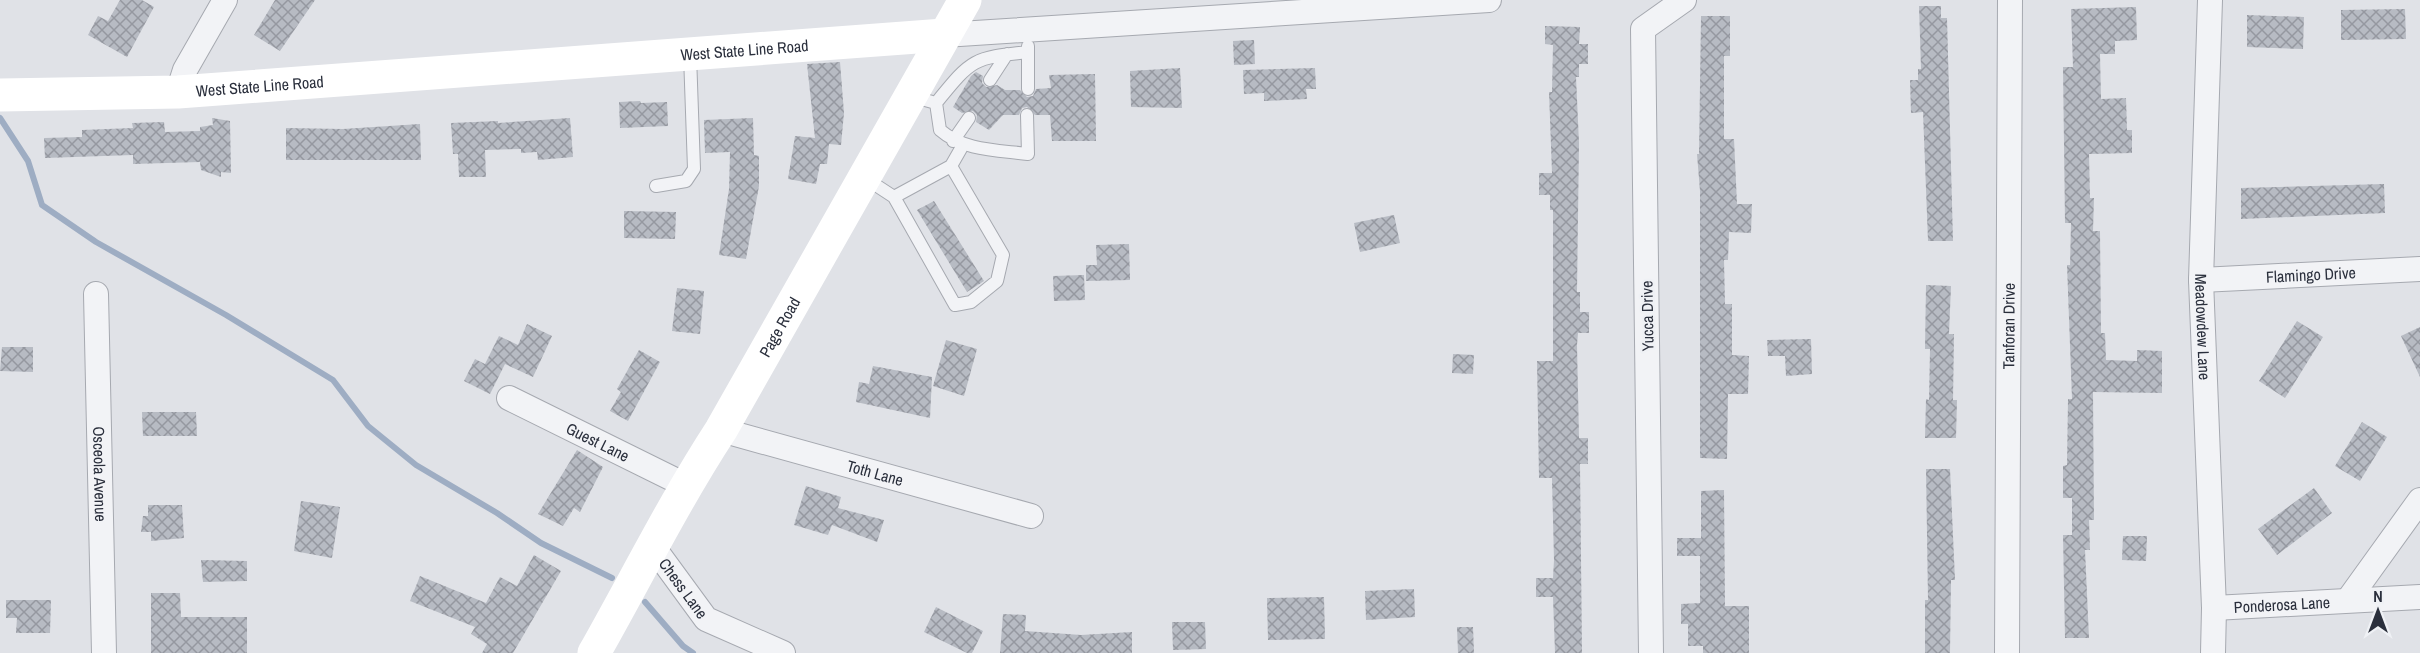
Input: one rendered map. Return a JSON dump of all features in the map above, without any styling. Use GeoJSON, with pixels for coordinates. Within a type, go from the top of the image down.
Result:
{"type":"FeatureCollection","features":[{"type":"Feature","properties":{"kind":"street"},"geometry":{"type":"LineString","coordinates":[[178,92],[185,70],[225,0]]}},
{"type":"Feature","properties":{"kind":"street","name":"Page Road"},"geometry":{"type":"LineString","coordinates":[[594,653],[654,548],[685,485],[721,430],[864,177],[923,99],[944,35],[965,0]]}},
{"type":"Feature","properties":{"kind":"street","name":"West State Line Road"},"geometry":{"type":"LineString","coordinates":[[0,95],[178,92],[944,35],[1028,41],[1489,0]]}},
{"type":"Feature","properties":{"kind":"street","name":"Yucca Drive"},"geometry":{"type":"LineString","coordinates":[[1651,653],[1643,29],[1684,0]]}},
{"type":"Feature","properties":{"kind":"street","name":"Tanforan Drive"},"geometry":{"type":"LineString","coordinates":[[2007,653],[2010,0]]}},
{"type":"Feature","properties":{"kind":"street","name":"Meadowdew Lane"},"geometry":{"type":"LineString","coordinates":[[2210,0],[2201,280],[2214,608],[2213,653]]}},
{"type":"Feature","properties":{"kind":"street","name":"Flamingo Drive"},"geometry":{"type":"LineString","coordinates":[[2201,280],[2420,269]]}},
{"type":"Feature","properties":{"kind":"street","name":"Osceola Avenue"},"geometry":{"type":"LineString","coordinates":[[96,294],[104,653]]}},
{"type":"Feature","properties":{"kind":"street","name":"Guest Lane"},"geometry":{"type":"LineString","coordinates":[[509,398],[685,485]]}},
{"type":"Feature","properties":{"kind":"street","name":"Toth Lane"},"geometry":{"type":"LineString","coordinates":[[721,430],[1031,516]]}},
{"type":"Feature","properties":{"kind":"street"},"geometry":{"type":"LineString","coordinates":[[2348,600],[2420,500]]}},
{"type":"Feature","properties":{"kind":"street","name":"Chess Lane"},"geometry":{"type":"LineString","coordinates":[[654,548],[706,619],[783,653]]}},
{"type":"Feature","properties":{"kind":"street","name":"Ponderosa Lane"},"geometry":{"type":"LineString","coordinates":[[2214,608],[2420,597]]}},
{"type":"Feature","properties":{"kind":"lane"},"geometry":{"type":"LineString","coordinates":[[990,80],[1007,54],[1028,41]]}},
{"type":"Feature","properties":{"kind":"lane"},"geometry":{"type":"LineString","coordinates":[[1028,41],[1028,90]]}},
{"type":"Feature","properties":{"kind":"lane"},"geometry":{"type":"LineString","coordinates":[[657,186],[686,181],[694,169],[690,54]]}},
{"type":"Feature","properties":{"kind":"lane"},"geometry":{"type":"LineString","coordinates":[[1007,54],[985,56],[964,68],[923,99],[940,130],[958,143],[1028,154],[1027,114]]}},
{"type":"Feature","properties":{"kind":"lane"},"geometry":{"type":"LineString","coordinates":[[894,196],[951,166],[969,118]]}},
{"type":"Feature","properties":{"kind":"lane"},"geometry":{"type":"LineString","coordinates":[[864,177],[894,196],[955,305],[971,302],[997,281],[1004,255],[951,166]]}},
{"type":"Feature","properties":{"kind":"building"},"geometry":{"type":"Polygon","coordinates":[[[120,0],[142,0],[154,7],[127,57],[88,35],[98,16],[108,21],[120,0]]]}},
{"type":"Feature","properties":{"kind":"building"},"geometry":{"type":"Polygon","coordinates":[[[275,0],[315,0],[280,51],[254,35],[275,0]]]}},
{"type":"Feature","properties":{"kind":"building"},"geometry":{"type":"Polygon","coordinates":[[[1919,6],[1941,6],[1941,18],[1947,18],[1953,241],[1928,241],[1923,112],[1911,113],[1910,80],[1918,80],[1918,69],[1921,69],[1919,6]]]}},
{"type":"Feature","properties":{"kind":"building"},"geometry":{"type":"Polygon","coordinates":[[[2136,7],[2137,40],[2115,41],[2115,54],[2100,54],[2101,99],[2126,98],[2127,130],[2132,130],[2132,153],[2089,154],[2090,198],[2094,198],[2093,231],[2100,231],[2101,333],[2105,333],[2106,360],[2137,361],[2137,350],[2162,351],[2162,393],[2093,392],[2094,520],[2089,520],[2090,550],[2085,550],[2089,638],[2065,638],[2063,535],[2072,535],[2072,498],[2063,498],[2063,466],[2067,465],[2068,399],[2072,399],[2067,265],[2070,265],[2071,223],[2065,223],[2063,67],[2073,67],[2071,9],[2136,7]]]}},
{"type":"Feature","properties":{"kind":"building"},"geometry":{"type":"Polygon","coordinates":[[[2405,9],[2406,39],[2341,40],[2341,10],[2405,9]]]}},
{"type":"Feature","properties":{"kind":"building"},"geometry":{"type":"Polygon","coordinates":[[[2247,15],[2304,17],[2303,49],[2247,47],[2247,15]]]}},
{"type":"Feature","properties":{"kind":"building"},"geometry":{"type":"Polygon","coordinates":[[[1701,16],[1730,16],[1730,56],[1724,56],[1724,139],[1734,139],[1737,204],[1752,204],[1751,233],[1729,232],[1728,260],[1724,260],[1725,304],[1732,304],[1732,355],[1749,356],[1748,394],[1728,394],[1727,459],[1700,458],[1700,191],[1697,154],[1699,154],[1701,16]]]}},
{"type":"Feature","properties":{"kind":"building"},"geometry":{"type":"Polygon","coordinates":[[[1545,26],[1580,27],[1579,44],[1588,44],[1588,64],[1579,64],[1579,77],[1576,77],[1579,143],[1577,292],[1580,292],[1580,312],[1589,312],[1589,333],[1578,333],[1577,345],[1579,438],[1588,438],[1588,464],[1580,464],[1582,653],[1555,653],[1553,597],[1536,597],[1536,578],[1553,578],[1554,560],[1552,478],[1539,478],[1537,361],[1553,361],[1553,210],[1550,210],[1550,195],[1539,195],[1539,173],[1552,173],[1549,92],[1552,92],[1553,45],[1545,44],[1545,26]]]}},
{"type":"Feature","properties":{"kind":"building"},"geometry":{"type":"Polygon","coordinates":[[[1254,40],[1255,64],[1234,65],[1233,41],[1254,40]]]}},
{"type":"Feature","properties":{"kind":"building"},"geometry":{"type":"Polygon","coordinates":[[[840,62],[844,113],[841,145],[829,144],[827,164],[820,164],[816,184],[788,179],[795,136],[815,138],[807,64],[840,62]]]}},
{"type":"Feature","properties":{"kind":"building"},"geometry":{"type":"Polygon","coordinates":[[[1180,68],[1182,108],[1131,107],[1130,71],[1180,68]]]}},
{"type":"Feature","properties":{"kind":"building"},"geometry":{"type":"Polygon","coordinates":[[[1315,68],[1316,89],[1306,89],[1307,99],[1264,101],[1264,93],[1244,94],[1243,70],[1315,68]]]}},
{"type":"Feature","properties":{"kind":"building"},"geometry":{"type":"Polygon","coordinates":[[[976,72],[983,76],[982,83],[986,87],[997,85],[1005,90],[1020,90],[1027,97],[1033,96],[1036,89],[1051,88],[1049,75],[1095,74],[1096,141],[1052,141],[1050,115],[1035,115],[1027,107],[1022,108],[1019,115],[1003,115],[989,130],[976,122],[977,115],[973,111],[962,113],[953,107],[971,76],[976,72]]]}},
{"type":"Feature","properties":{"kind":"building"},"geometry":{"type":"Polygon","coordinates":[[[640,101],[641,103],[667,102],[668,126],[620,128],[619,102],[640,101]]]}},
{"type":"Feature","properties":{"kind":"building"},"geometry":{"type":"Polygon","coordinates":[[[212,118],[230,121],[231,173],[221,172],[221,177],[201,170],[200,162],[133,164],[133,155],[45,158],[44,138],[82,137],[82,130],[133,128],[132,123],[164,122],[165,132],[200,131],[200,127],[213,125],[212,118]]]}},
{"type":"Feature","properties":{"kind":"building"},"geometry":{"type":"Polygon","coordinates":[[[570,118],[573,157],[538,160],[537,152],[521,153],[521,149],[485,150],[486,177],[459,177],[458,154],[453,154],[451,123],[498,121],[498,123],[570,118]]]}},
{"type":"Feature","properties":{"kind":"building"},"geometry":{"type":"Polygon","coordinates":[[[753,118],[754,155],[759,156],[759,186],[746,259],[719,255],[729,189],[730,152],[705,153],[704,120],[753,118]]]}},
{"type":"Feature","properties":{"kind":"building"},"geometry":{"type":"Polygon","coordinates":[[[420,124],[421,160],[286,160],[286,128],[343,129],[420,124]]]}},
{"type":"Feature","properties":{"kind":"building"},"geometry":{"type":"Polygon","coordinates":[[[2384,184],[2385,213],[2241,219],[2241,188],[2384,184]]]}},
{"type":"Feature","properties":{"kind":"building"},"geometry":{"type":"Polygon","coordinates":[[[934,201],[984,281],[967,292],[917,210],[934,201]]]}},
{"type":"Feature","properties":{"kind":"building"},"geometry":{"type":"Polygon","coordinates":[[[624,211],[676,212],[675,239],[624,238],[624,211]]]}},
{"type":"Feature","properties":{"kind":"building"},"geometry":{"type":"Polygon","coordinates":[[[1394,215],[1400,243],[1360,252],[1354,223],[1394,215]]]}},
{"type":"Feature","properties":{"kind":"building"},"geometry":{"type":"Polygon","coordinates":[[[1129,244],[1130,280],[1086,281],[1086,265],[1097,265],[1096,245],[1129,244]]]}},
{"type":"Feature","properties":{"kind":"building"},"geometry":{"type":"Polygon","coordinates":[[[1084,275],[1085,300],[1054,301],[1053,276],[1084,275]]]}},
{"type":"Feature","properties":{"kind":"building"},"geometry":{"type":"Polygon","coordinates":[[[1926,285],[1951,286],[1949,334],[1954,334],[1953,400],[1957,400],[1956,438],[1925,438],[1926,399],[1929,400],[1930,349],[1925,349],[1926,285]]]}},
{"type":"Feature","properties":{"kind":"building"},"geometry":{"type":"Polygon","coordinates":[[[677,288],[704,291],[700,334],[672,331],[677,288]]]}},
{"type":"Feature","properties":{"kind":"building"},"geometry":{"type":"Polygon","coordinates":[[[2297,321],[2323,337],[2285,398],[2259,381],[2297,321]]]}},
{"type":"Feature","properties":{"kind":"building"},"geometry":{"type":"Polygon","coordinates":[[[527,324],[552,336],[533,377],[505,364],[490,394],[464,381],[475,359],[485,364],[499,336],[518,345],[527,324]]]}},
{"type":"Feature","properties":{"kind":"building"},"geometry":{"type":"Polygon","coordinates":[[[2420,327],[2420,377],[2401,336],[2420,327]]]}},
{"type":"Feature","properties":{"kind":"building"},"geometry":{"type":"Polygon","coordinates":[[[1811,339],[1812,374],[1786,376],[1785,356],[1768,356],[1767,340],[1811,339]]]}},
{"type":"Feature","properties":{"kind":"building"},"geometry":{"type":"Polygon","coordinates":[[[946,340],[977,349],[964,396],[933,386],[946,340]]]}},
{"type":"Feature","properties":{"kind":"building"},"geometry":{"type":"Polygon","coordinates":[[[2,347],[33,347],[33,372],[0,371],[2,347]]]}},
{"type":"Feature","properties":{"kind":"building"},"geometry":{"type":"Polygon","coordinates":[[[639,350],[660,362],[628,421],[610,411],[621,392],[617,389],[639,350]]]}},
{"type":"Feature","properties":{"kind":"building"},"geometry":{"type":"Polygon","coordinates":[[[1453,354],[1474,355],[1473,374],[1452,373],[1453,354]]]}},
{"type":"Feature","properties":{"kind":"building"},"geometry":{"type":"Polygon","coordinates":[[[873,366],[932,377],[930,418],[856,402],[859,382],[869,384],[873,366]]]}},
{"type":"Feature","properties":{"kind":"building"},"geometry":{"type":"Polygon","coordinates":[[[142,412],[196,412],[197,436],[143,436],[142,412]]]}},
{"type":"Feature","properties":{"kind":"building"},"geometry":{"type":"Polygon","coordinates":[[[2362,422],[2387,437],[2360,481],[2335,466],[2362,422]]]}},
{"type":"Feature","properties":{"kind":"building"},"geometry":{"type":"Polygon","coordinates":[[[577,450],[603,467],[580,512],[574,508],[563,526],[538,514],[577,450]]]}},
{"type":"Feature","properties":{"kind":"building"},"geometry":{"type":"Polygon","coordinates":[[[1926,469],[1950,469],[1955,580],[1951,580],[1950,653],[1925,653],[1925,600],[1928,600],[1926,469]]]}},
{"type":"Feature","properties":{"kind":"building"},"geometry":{"type":"Polygon","coordinates":[[[806,486],[841,497],[838,508],[884,520],[877,542],[832,525],[828,535],[794,525],[806,486]]]}},
{"type":"Feature","properties":{"kind":"building"},"geometry":{"type":"Polygon","coordinates":[[[2314,488],[2332,513],[2277,555],[2258,529],[2314,488]]]}},
{"type":"Feature","properties":{"kind":"building"},"geometry":{"type":"Polygon","coordinates":[[[1724,490],[1725,606],[1749,606],[1749,653],[1703,653],[1703,646],[1688,646],[1688,624],[1681,624],[1681,604],[1700,603],[1700,556],[1677,556],[1677,538],[1701,538],[1701,491],[1724,490]]]}},
{"type":"Feature","properties":{"kind":"building"},"geometry":{"type":"Polygon","coordinates":[[[301,501],[340,507],[332,558],[294,551],[301,501]]]}},
{"type":"Feature","properties":{"kind":"building"},"geometry":{"type":"Polygon","coordinates":[[[148,505],[182,505],[184,538],[151,541],[151,532],[141,532],[143,516],[148,516],[148,505]]]}},
{"type":"Feature","properties":{"kind":"building"},"geometry":{"type":"Polygon","coordinates":[[[2123,536],[2147,536],[2146,561],[2122,560],[2123,536]]]}},
{"type":"Feature","properties":{"kind":"building"},"geometry":{"type":"Polygon","coordinates":[[[534,555],[561,571],[513,653],[482,653],[487,644],[471,634],[475,627],[410,601],[420,576],[486,603],[500,577],[517,586],[534,555]]]}},
{"type":"Feature","properties":{"kind":"building"},"geometry":{"type":"Polygon","coordinates":[[[201,560],[247,561],[247,581],[203,582],[201,560]]]}},
{"type":"Feature","properties":{"kind":"building"},"geometry":{"type":"Polygon","coordinates":[[[1414,589],[1415,617],[1366,620],[1365,591],[1414,589]]]}},
{"type":"Feature","properties":{"kind":"building"},"geometry":{"type":"Polygon","coordinates":[[[151,593],[180,593],[181,617],[247,617],[247,653],[151,653],[151,593]]]}},
{"type":"Feature","properties":{"kind":"building"},"geometry":{"type":"Polygon","coordinates":[[[1324,597],[1325,639],[1268,640],[1267,598],[1324,597]]]}},
{"type":"Feature","properties":{"kind":"building"},"geometry":{"type":"Polygon","coordinates":[[[6,600],[51,600],[50,633],[16,633],[17,618],[6,618],[6,600]]]}},
{"type":"Feature","properties":{"kind":"building"},"geometry":{"type":"Polygon","coordinates":[[[936,607],[983,631],[972,653],[967,653],[924,632],[936,607]]]}},
{"type":"Feature","properties":{"kind":"building"},"geometry":{"type":"Polygon","coordinates":[[[1003,614],[1026,615],[1025,631],[1081,635],[1132,632],[1132,653],[1000,653],[1003,614]]]}},
{"type":"Feature","properties":{"kind":"building"},"geometry":{"type":"Polygon","coordinates":[[[1172,622],[1205,622],[1206,649],[1173,650],[1172,622]]]}},
{"type":"Feature","properties":{"kind":"building"},"geometry":{"type":"Polygon","coordinates":[[[1457,627],[1473,627],[1474,653],[1458,653],[1457,627]]]}},
{"type":"Feature","properties":{"kind":"waterway"},"geometry":{"type":"LineString","coordinates":[[0,118],[28,161],[42,205],[96,242],[226,315],[333,380],[368,426],[416,465],[497,513],[541,543],[612,578]]}},
{"type":"Feature","properties":{"kind":"waterway"},"geometry":{"type":"LineString","coordinates":[[645,602],[683,646],[693,653]]}}]}
